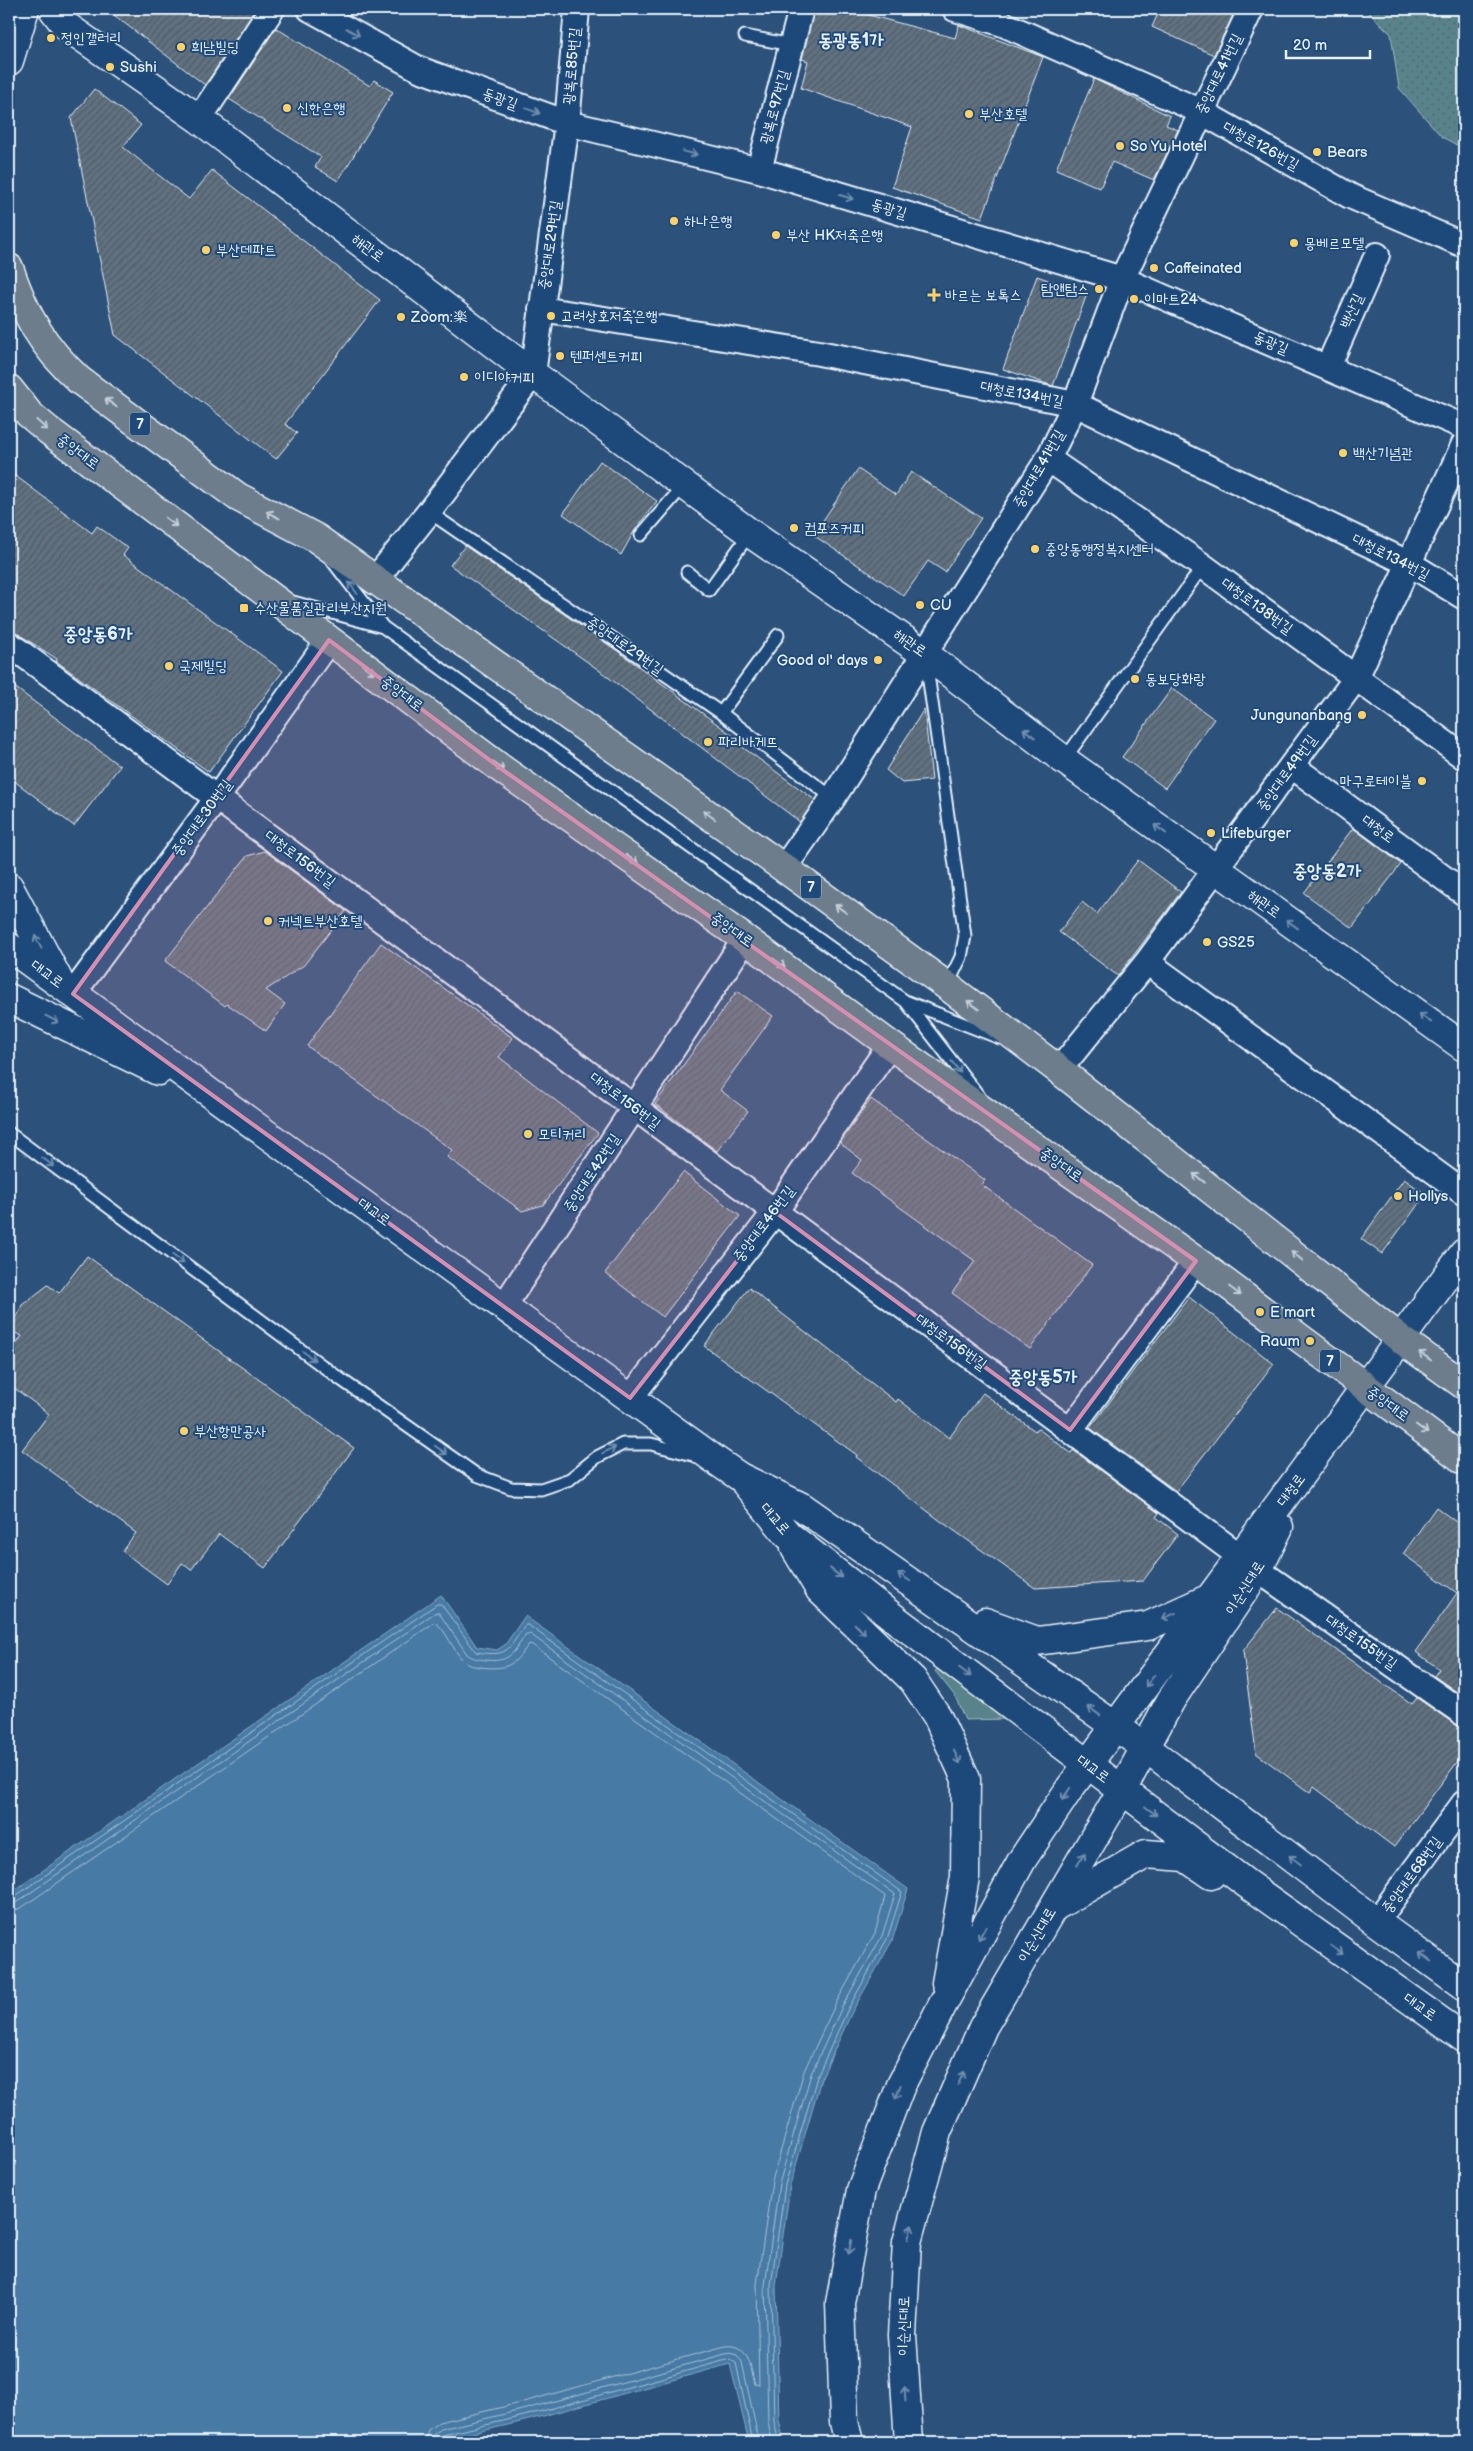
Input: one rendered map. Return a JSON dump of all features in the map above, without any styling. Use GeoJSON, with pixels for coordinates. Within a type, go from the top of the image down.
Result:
{"type":"FeatureCollection","features":[{"type":"Feature","properties":{"kind":"main road"},"geometry":{"type":"LineString","coordinates":[[9,61],[25,9]]}},
{"type":"Feature","properties":{"kind":"main road","name":"해관로"},"geometry":{"type":"LineString","coordinates":[[53,9],[66,26],[199,119],[533,374],[750,533],[925,654],[1064,760],[1464,1047]]}},
{"type":"Feature","properties":{"kind":"main road","name":"7"},"geometry":{"type":"LineString","coordinates":[[9,268],[30,322],[42,341],[79,380],[238,497],[316,538],[374,581],[784,868],[947,986],[1060,1070],[1402,1340],[1464,1385]]}},
{"type":"Feature","properties":{"kind":"main road","name":"중앙대로"},"geometry":{"type":"LineString","coordinates":[[9,389],[30,414],[48,430],[503,770],[746,939],[890,1045],[1196,1262],[1464,1460]]}},
{"type":"Feature","properties":{"kind":"main road"},"geometry":{"type":"LineString","coordinates":[[9,887],[67,989]]}},
{"type":"Feature","properties":{"kind":"main road","name":"대교로"},"geometry":{"type":"LineString","coordinates":[[9,947],[718,1462],[740,1477],[802,1507],[940,1601],[1145,1747],[1376,1922],[1464,1986]]}},
{"type":"Feature","properties":{"kind":"main road"},"geometry":{"type":"LineString","coordinates":[[9,998],[220,1100]]}},
{"type":"Feature","properties":{"kind":"main road","name":"대청로"},"geometry":{"type":"LineString","coordinates":[[1115,1726],[1213,1597],[1250,1563],[1305,1471],[1464,1253]]}},
{"type":"Feature","properties":{"kind":"main road","name":"대교로"},"geometry":{"type":"LineString","coordinates":[[740,1477],[788,1536],[1087,1765],[1310,1931],[1464,2038]]}},
{"type":"Feature","properties":{"kind":"main road"},"geometry":{"type":"LineString","coordinates":[[788,1536],[820,1590],[913,1680],[937,1716],[966,1779],[965,1877],[943,2004]]}},
{"type":"Feature","properties":{"kind":"main road","name":"이순신대로"},"geometry":{"type":"LineString","coordinates":[[909,2442],[902,2335],[907,2242],[938,2132],[979,2036],[1122,1790],[1171,1700],[1250,1563]]}},
{"type":"Feature","properties":{"kind":"main road"},"geometry":{"type":"LineString","coordinates":[[940,1601],[994,1626],[1037,1641],[1148,1626],[1213,1597]]}},
{"type":"Feature","properties":{"kind":"main road"},"geometry":{"type":"LineString","coordinates":[[849,2442],[844,2422],[840,2303],[860,2190],[901,2085],[1022,1860],[1115,1726]]}},
{"type":"Feature","properties":{"kind":"main road"},"geometry":{"type":"LineString","coordinates":[[1053,1907],[1146,1854],[1175,1856],[1185,1857],[1261,1909],[1310,1931]]}},
{"type":"Feature","properties":{"kind":"street"},"geometry":{"type":"LineString","coordinates":[[199,119],[272,9]]}},
{"type":"Feature","properties":{"kind":"street","name":"광복로85번길"},"geometry":{"type":"LineString","coordinates":[[567,123],[577,9]]}},
{"type":"Feature","properties":{"kind":"street","name":"광복로97번길"},"geometry":{"type":"LineString","coordinates":[[758,170],[801,9]]}},
{"type":"Feature","properties":{"kind":"street","name":"대청로126번길"},"geometry":{"type":"LineString","coordinates":[[954,9],[1004,20],[1200,111],[1350,196],[1464,245]]}},
{"type":"Feature","properties":{"kind":"street","name":"중앙대로41번길"},"geometry":{"type":"LineString","coordinates":[[784,868],[833,798],[1048,459],[1075,404],[1122,279],[1200,111],[1251,9]]}},
{"type":"Feature","properties":{"kind":"street","name":"동광길"},"geometry":{"type":"LineString","coordinates":[[323,12],[419,69],[567,123],[758,170],[1122,279],[1464,426]]}},
{"type":"Feature","properties":{"kind":"street","name":"중앙대로29번길"},"geometry":{"type":"LineString","coordinates":[[374,581],[430,512],[533,374],[567,123]]}},
{"type":"Feature","properties":{"kind":"street","name":"백산길"},"geometry":{"type":"LineString","coordinates":[[1328,368],[1377,255]]}},
{"type":"Feature","properties":{"kind":"street","name":"대청로134번길"},"geometry":{"type":"LineString","coordinates":[[541,309],[819,353],[1075,404],[1410,564],[1464,596]]}},
{"type":"Feature","properties":{"kind":"street","name":"중앙대로49번길"},"geometry":{"type":"LineString","coordinates":[[1060,1070],[1148,962],[1356,678],[1464,444]]}},
{"type":"Feature","properties":{"kind":"street","name":"대청로138번길"},"geometry":{"type":"LineString","coordinates":[[1048,459],[1202,566],[1464,757]]}},
{"type":"Feature","properties":{"kind":"street","name":"중앙대로30번길"},"geometry":{"type":"LineString","coordinates":[[67,989],[217,798],[329,640]]}},
{"type":"Feature","properties":{"kind":"street","name":"대청로156번길"},"geometry":{"type":"LineString","coordinates":[[9,644],[1250,1563]]}},
{"type":"Feature","properties":{"kind":"street","name":"대청로"},"geometry":{"type":"LineString","coordinates":[[1292,766],[1464,892]]}},
{"type":"Feature","properties":{"kind":"street","name":"중앙대로42번길"},"geometry":{"type":"LineString","coordinates":[[504,1306],[746,939]]}},
{"type":"Feature","properties":{"kind":"street"},"geometry":{"type":"LineString","coordinates":[[1148,962],[1464,1193]]}},
{"type":"Feature","properties":{"kind":"street","name":"중앙대로46번길"},"geometry":{"type":"LineString","coordinates":[[630,1398],[775,1212],[890,1045]]}},
{"type":"Feature","properties":{"kind":"street"},"geometry":{"type":"LineString","coordinates":[[1070,1430],[1196,1262]]}},
{"type":"Feature","properties":{"kind":"street","name":"대청로155번길"},"geometry":{"type":"LineString","coordinates":[[1250,1563],[1464,1714]]}},
{"type":"Feature","properties":{"kind":"street","name":"중앙대로68번길"},"geometry":{"type":"LineString","coordinates":[[1376,1922],[1464,1803]]}},
{"type":"Feature","properties":{"kind":"lane"},"geometry":{"type":"LineString","coordinates":[[745,36],[791,45]]}},
{"type":"Feature","properties":{"kind":"lane"},"geometry":{"type":"LineString","coordinates":[[641,535],[685,484]]}},
{"type":"Feature","properties":{"kind":"lane","name":"중앙대로29번길"},"geometry":{"type":"LineString","coordinates":[[430,512],[721,713]]}},
{"type":"Feature","properties":{"kind":"lane"},"geometry":{"type":"LineString","coordinates":[[687,572],[709,590],[750,533]]}},
{"type":"Feature","properties":{"kind":"lane"},"geometry":{"type":"LineString","coordinates":[[316,538],[382,627],[905,1000],[1036,1052]]}},
{"type":"Feature","properties":{"kind":"lane"},"geometry":{"type":"LineString","coordinates":[[1064,760],[1202,566]]}},
{"type":"Feature","properties":{"kind":"lane"},"geometry":{"type":"LineString","coordinates":[[269,595],[382,627]]}},
{"type":"Feature","properties":{"kind":"lane"},"geometry":{"type":"LineString","coordinates":[[778,635],[721,713],[833,798]]}},
{"type":"Feature","properties":{"kind":"lane"},"geometry":{"type":"LineString","coordinates":[[925,654],[965,936],[961,957],[947,986]]}},
{"type":"Feature","properties":{"kind":"lane"},"geometry":{"type":"LineString","coordinates":[[905,1000],[998,1120]]}},
{"type":"Feature","properties":{"kind":"lane"},"geometry":{"type":"LineString","coordinates":[[9,1133],[336,1376],[477,1475],[511,1488],[541,1489],[570,1479],[597,1457],[623,1444],[651,1444],[718,1462]]}},
{"type":"Feature","properties":{"kind":"highlighted area"},"geometry":{"type":"Polygon","coordinates":[[[329,640],[503,770],[1196,1261],[1070,1430],[775,1212],[630,1398],[73,994],[329,640]]]}},
{"type":"Feature","properties":{"kind":"green space"},"geometry":{"type":"Polygon","coordinates":[[[1365,9],[1464,9],[1464,149],[1442,137],[1399,88],[1391,34],[1365,9]]]}},
{"type":"Feature","properties":{"kind":"green space"},"geometry":{"type":"Polygon","coordinates":[[[943,1665],[1007,1719],[965,1720],[955,1696],[935,1671],[943,1665]]]}},
{"type":"Feature","properties":{"kind":"water"},"geometry":{"type":"Polygon","coordinates":[[[441,1595],[477,1647],[497,1650],[505,1645],[525,1616],[908,1889],[892,1941],[852,2012],[821,2079],[790,2186],[776,2285],[779,2421],[784,2442],[749,2442],[730,2364],[525,2421],[434,2442],[9,2442],[9,1894],[441,1595]]]}},
{"type":"Feature","properties":{"kind":"building","name":"희남빌딩"},"geometry":{"type":"Polygon","coordinates":[[[106,9],[256,9],[205,85],[106,9]]]}},
{"type":"Feature","properties":{"kind":"building","name":"부산호텔"},"geometry":{"type":"Polygon","coordinates":[[[814,9],[846,9],[955,38],[959,25],[1043,57],[982,218],[892,187],[912,127],[801,88],[808,61],[802,59],[814,9]]]}},
{"type":"Feature","properties":{"kind":"building"},"geometry":{"type":"Polygon","coordinates":[[[1160,9],[1236,9],[1214,55],[1152,27],[1160,9]]]}},
{"type":"Feature","properties":{"kind":"building"},"geometry":{"type":"Polygon","coordinates":[[[276,28],[370,86],[374,80],[393,92],[338,181],[315,167],[321,157],[229,99],[276,28]]]}},
{"type":"Feature","properties":{"kind":"building","name":"So Yu Hotel"},"geometry":{"type":"Polygon","coordinates":[[[1094,79],[1170,116],[1166,125],[1178,130],[1154,180],[1112,162],[1100,188],[1056,169],[1094,79]]]}},
{"type":"Feature","properties":{"kind":"building","name":"부산데파트"},"geometry":{"type":"Polygon","coordinates":[[[94,89],[141,125],[123,147],[189,199],[212,170],[380,300],[285,424],[297,433],[276,459],[115,335],[71,118],[94,89]]]}},
{"type":"Feature","properties":{"kind":"building"},"geometry":{"type":"Polygon","coordinates":[[[1037,276],[1087,294],[1053,386],[1003,369],[1037,276]]]}},
{"type":"Feature","properties":{"kind":"building"},"geometry":{"type":"Polygon","coordinates":[[[600,461],[657,501],[635,530],[621,555],[563,514],[600,461]]]}},
{"type":"Feature","properties":{"kind":"building"},"geometry":{"type":"Polygon","coordinates":[[[858,469],[896,495],[911,472],[981,518],[945,572],[928,561],[904,596],[813,535],[858,469]]]}},
{"type":"Feature","properties":{"kind":"building","name":"국제빌딩"},"geometry":{"type":"Polygon","coordinates":[[[9,471],[92,533],[97,526],[128,548],[123,555],[283,671],[209,772],[56,661],[57,659],[9,628],[9,471]]]}},
{"type":"Feature","properties":{"kind":"building"},"geometry":{"type":"Polygon","coordinates":[[[465,546],[619,652],[743,743],[741,746],[815,800],[800,822],[596,668],[450,565],[465,546]]]}},
{"type":"Feature","properties":{"kind":"building"},"geometry":{"type":"Polygon","coordinates":[[[9,683],[120,766],[74,826],[9,777],[9,683]]]}},
{"type":"Feature","properties":{"kind":"building"},"geometry":{"type":"Polygon","coordinates":[[[1172,688],[1214,719],[1165,788],[1122,757],[1172,688]]]}},
{"type":"Feature","properties":{"kind":"building"},"geometry":{"type":"Polygon","coordinates":[[[924,709],[932,780],[902,783],[886,770],[924,709]]]}},
{"type":"Feature","properties":{"kind":"building"},"geometry":{"type":"Polygon","coordinates":[[[1353,828],[1401,864],[1352,928],[1304,893],[1353,828]]]}},
{"type":"Feature","properties":{"kind":"building"},"geometry":{"type":"Polygon","coordinates":[[[265,851],[346,911],[304,965],[266,990],[285,1004],[266,1031],[227,1004],[225,1006],[165,961],[247,856],[265,851]]]}},
{"type":"Feature","properties":{"kind":"building"},"geometry":{"type":"Polygon","coordinates":[[[1138,860],[1181,892],[1118,976],[1059,932],[1082,902],[1097,914],[1138,860]]]}},
{"type":"Feature","properties":{"kind":"building"},"geometry":{"type":"Polygon","coordinates":[[[381,943],[513,1038],[499,1057],[598,1133],[543,1205],[522,1211],[447,1157],[452,1150],[307,1046],[381,943]]]}},
{"type":"Feature","properties":{"kind":"building"},"geometry":{"type":"Polygon","coordinates":[[[737,991],[773,1016],[720,1090],[748,1111],[717,1151],[655,1104],[737,991]]]}},
{"type":"Feature","properties":{"kind":"building"},"geometry":{"type":"Polygon","coordinates":[[[871,1099],[985,1180],[982,1185],[1092,1265],[1030,1349],[952,1293],[975,1261],[852,1173],[862,1160],[840,1143],[871,1099]]]}},
{"type":"Feature","properties":{"kind":"building"},"geometry":{"type":"Polygon","coordinates":[[[683,1172],[740,1216],[663,1317],[605,1273],[683,1172]]]}},
{"type":"Feature","properties":{"kind":"building"},"geometry":{"type":"Polygon","coordinates":[[[1404,1179],[1426,1194],[1382,1254],[1361,1239],[1404,1179]]]}},
{"type":"Feature","properties":{"kind":"building","name":"부산항만공사"},"geometry":{"type":"Polygon","coordinates":[[[87,1256],[354,1448],[265,1568],[219,1534],[191,1570],[182,1563],[167,1584],[122,1551],[136,1533],[22,1450],[49,1414],[9,1384],[9,1354],[22,1336],[11,1331],[22,1305],[48,1285],[59,1293],[87,1256]]]}},
{"type":"Feature","properties":{"kind":"building"},"geometry":{"type":"Polygon","coordinates":[[[749,1288],[896,1402],[898,1399],[949,1438],[983,1393],[1035,1431],[1037,1428],[1071,1453],[1073,1450],[1159,1513],[1156,1517],[1178,1534],[1143,1581],[1035,1588],[942,1522],[856,1457],[857,1455],[704,1346],[749,1288]]]}},
{"type":"Feature","properties":{"kind":"building"},"geometry":{"type":"Polygon","coordinates":[[[1189,1297],[1274,1364],[1176,1491],[1090,1428],[1189,1297]]]}},
{"type":"Feature","properties":{"kind":"building"},"geometry":{"type":"Polygon","coordinates":[[[1436,1507],[1464,1528],[1464,1697],[1434,1676],[1439,1669],[1416,1652],[1457,1593],[1403,1554],[1436,1507]]]}},
{"type":"Feature","properties":{"kind":"building"},"geometry":{"type":"Polygon","coordinates":[[[1277,1608],[1412,1704],[1417,1698],[1456,1725],[1464,1728],[1464,1753],[1394,1847],[1314,1787],[1310,1793],[1256,1753],[1243,1651],[1277,1608]]]}},
{"type":"Feature","properties":{"kind":"place","name":"정인갤러리"},"geometry":{"type":"Point","coordinates":[51,38]}},
{"type":"Feature","properties":{"kind":"place","name":"희남빌딩"},"geometry":{"type":"Point","coordinates":[181,47]}},
{"type":"Feature","properties":{"kind":"place","name":"Sushi"},"geometry":{"type":"Point","coordinates":[110,67]}},
{"type":"Feature","properties":{"kind":"place","name":"신한은행"},"geometry":{"type":"Point","coordinates":[287,108]}},
{"type":"Feature","properties":{"kind":"place","name":"부산호텔"},"geometry":{"type":"Point","coordinates":[969,114]}},
{"type":"Feature","properties":{"kind":"place","name":"So Yu Hotel"},"geometry":{"type":"Point","coordinates":[1120,146]}},
{"type":"Feature","properties":{"kind":"place","name":"Bears"},"geometry":{"type":"Point","coordinates":[1317,152]}},
{"type":"Feature","properties":{"kind":"place","name":"하나은행"},"geometry":{"type":"Point","coordinates":[674,221]}},
{"type":"Feature","properties":{"kind":"place","name":"부산 HK저축은행"},"geometry":{"type":"Point","coordinates":[776,235]}},
{"type":"Feature","properties":{"kind":"place","name":"몽베르모텔"},"geometry":{"type":"Point","coordinates":[1294,243]}},
{"type":"Feature","properties":{"kind":"place","name":"부산데파트"},"geometry":{"type":"Point","coordinates":[206,250]}},
{"type":"Feature","properties":{"kind":"place","name":"Caffeinated"},"geometry":{"type":"Point","coordinates":[1154,268]}},
{"type":"Feature","properties":{"kind":"place","name":"탐앤탐스"},"geometry":{"type":"Point","coordinates":[1099,289]}},
{"type":"Feature","properties":{"kind":"place","name":"바르는 보톡스"},"geometry":{"type":"Point","coordinates":[934,295]}},
{"type":"Feature","properties":{"kind":"place","name":"이마트24"},"geometry":{"type":"Point","coordinates":[1134,299]}},
{"type":"Feature","properties":{"kind":"place","name":"고려상호저축은행"},"geometry":{"type":"Point","coordinates":[551,316]}},
{"type":"Feature","properties":{"kind":"place","name":"Zoom:楽"},"geometry":{"type":"Point","coordinates":[401,317]}},
{"type":"Feature","properties":{"kind":"place","name":"텐퍼센트커피"},"geometry":{"type":"Point","coordinates":[560,356]}},
{"type":"Feature","properties":{"kind":"place","name":"이디야커피"},"geometry":{"type":"Point","coordinates":[464,377]}},
{"type":"Feature","properties":{"kind":"place","name":"백산기념관"},"geometry":{"type":"Point","coordinates":[1343,453]}},
{"type":"Feature","properties":{"kind":"place","name":"컴포즈커피"},"geometry":{"type":"Point","coordinates":[794,528]}},
{"type":"Feature","properties":{"kind":"place","name":"중앙동행정복지센터"},"geometry":{"type":"Point","coordinates":[1035,549]}},
{"type":"Feature","properties":{"kind":"place","name":"CU"},"geometry":{"type":"Point","coordinates":[920,605]}},
{"type":"Feature","properties":{"kind":"place","name":"수산물품질관리부산지원"},"geometry":{"type":"Point","coordinates":[244,608]}},
{"type":"Feature","properties":{"kind":"place","name":"Good ol' days"},"geometry":{"type":"Point","coordinates":[878,660]}},
{"type":"Feature","properties":{"kind":"place","name":"국제빌딩"},"geometry":{"type":"Point","coordinates":[169,666]}},
{"type":"Feature","properties":{"kind":"place","name":"동보당화랑"},"geometry":{"type":"Point","coordinates":[1135,679]}},
{"type":"Feature","properties":{"kind":"place","name":"Jungunanbang"},"geometry":{"type":"Point","coordinates":[1362,715]}},
{"type":"Feature","properties":{"kind":"place","name":"파리바게뜨"},"geometry":{"type":"Point","coordinates":[708,742]}},
{"type":"Feature","properties":{"kind":"place","name":"마구로테이블"},"geometry":{"type":"Point","coordinates":[1422,781]}},
{"type":"Feature","properties":{"kind":"place","name":"Lifeburger"},"geometry":{"type":"Point","coordinates":[1211,833]}},
{"type":"Feature","properties":{"kind":"place","name":"커넥트부산호텔"},"geometry":{"type":"Point","coordinates":[268,921]}},
{"type":"Feature","properties":{"kind":"place","name":"GS25"},"geometry":{"type":"Point","coordinates":[1207,942]}},
{"type":"Feature","properties":{"kind":"place","name":"모티커리"},"geometry":{"type":"Point","coordinates":[528,1134]}},
{"type":"Feature","properties":{"kind":"place","name":"Hollys"},"geometry":{"type":"Point","coordinates":[1398,1196]}},
{"type":"Feature","properties":{"kind":"place","name":"E mart"},"geometry":{"type":"Point","coordinates":[1260,1312]}},
{"type":"Feature","properties":{"kind":"place","name":"Raum"},"geometry":{"type":"Point","coordinates":[1310,1341]}},
{"type":"Feature","properties":{"kind":"place","name":"부산항만공사"},"geometry":{"type":"Point","coordinates":[184,1431]}},
{"type":"Feature","properties":{"kind":"district","name":"동광동1가"},"geometry":{"type":"Point","coordinates":[851,40]}},
{"type":"Feature","properties":{"kind":"district","name":"중앙동6가"},"geometry":{"type":"Point","coordinates":[98,634]}},
{"type":"Feature","properties":{"kind":"district","name":"중앙동2가"},"geometry":{"type":"Point","coordinates":[1327,871]}},
{"type":"Feature","properties":{"kind":"district","name":"중앙동5가"},"geometry":{"type":"Point","coordinates":[1043,1377]}}]}
